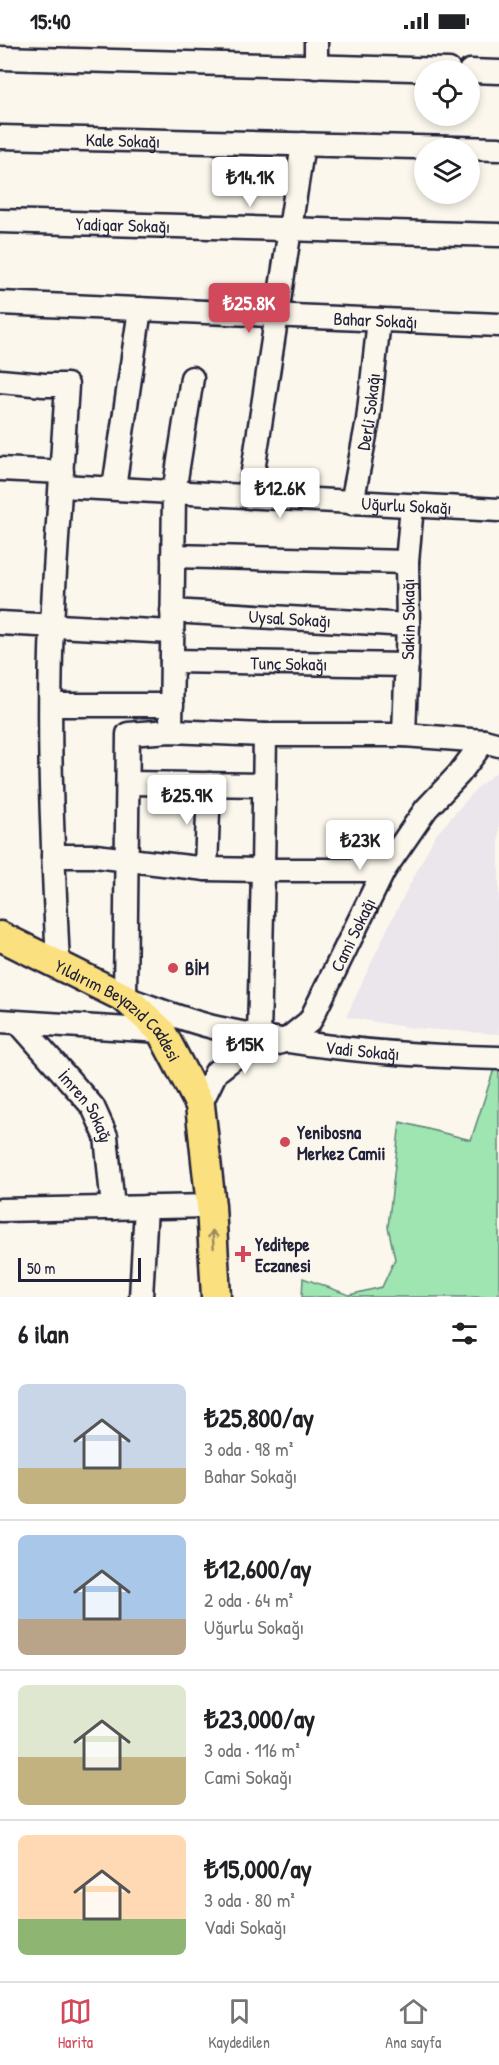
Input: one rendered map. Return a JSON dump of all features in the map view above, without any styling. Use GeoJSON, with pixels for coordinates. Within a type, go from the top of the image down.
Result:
{"type":"FeatureCollection","features":[{"type":"Feature","properties":{"kind":"main road","name":"Yıldırım Beyazıd Caddesi"},"geometry":{"type":"LineString","coordinates":[[0,936],[125,998],[161,1031],[200,1105],[211,1206],[216,1297]]}},
{"type":"Feature","properties":{"kind":"street"},"geometry":{"type":"LineString","coordinates":[[316,42],[316,67]]}},
{"type":"Feature","properties":{"kind":"street"},"geometry":{"type":"LineString","coordinates":[[0,58],[414,69]]}},
{"type":"Feature","properties":{"kind":"street"},"geometry":{"type":"LineString","coordinates":[[480,71],[499,72]]}},
{"type":"Feature","properties":{"kind":"street","name":"Kale Sokağı"},"geometry":{"type":"LineString","coordinates":[[0,136],[499,149]]}},
{"type":"Feature","properties":{"kind":"street"},"geometry":{"type":"LineString","coordinates":[[249,497],[303,144]]}},
{"type":"Feature","properties":{"kind":"street","name":"Yadigar Sokağı"},"geometry":{"type":"LineString","coordinates":[[0,221],[499,235]]}},
{"type":"Feature","properties":{"kind":"street","name":"Bahar Sokağı"},"geometry":{"type":"LineString","coordinates":[[0,303],[499,325]]}},
{"type":"Feature","properties":{"kind":"street"},"geometry":{"type":"LineString","coordinates":[[114,488],[140,309]]}},
{"type":"Feature","properties":{"kind":"street","name":"Derli Sokağı"},"geometry":{"type":"LineString","coordinates":[[352,503],[368,420],[379,320]]}},
{"type":"Feature","properties":{"kind":"street"},"geometry":{"type":"LineString","coordinates":[[171,731],[174,492],[192,378]]}},
{"type":"Feature","properties":{"kind":"street"},"geometry":{"type":"LineString","coordinates":[[0,381],[44,386],[67,385],[52,625],[53,856],[58,965]]}},
{"type":"Feature","properties":{"kind":"street","name":"Uğurlu Sokağı"},"geometry":{"type":"LineString","coordinates":[[0,469],[114,488],[499,510]]}},
{"type":"Feature","properties":{"kind":"street","name":"Sakin Sokağı"},"geometry":{"type":"LineString","coordinates":[[404,735],[408,626],[407,562],[412,506]]}},
{"type":"Feature","properties":{"kind":"street"},"geometry":{"type":"LineString","coordinates":[[173,556],[407,562]]}},
{"type":"Feature","properties":{"kind":"street","name":"Uysal Sokağı"},"geometry":{"type":"LineString","coordinates":[[0,622],[52,625],[172,621],[408,626]]}},
{"type":"Feature","properties":{"kind":"street","name":"Tunç Sokağı"},"geometry":{"type":"LineString","coordinates":[[172,661],[407,665]]}},
{"type":"Feature","properties":{"kind":"street"},"geometry":{"type":"LineString","coordinates":[[51,705],[172,705]]}},
{"type":"Feature","properties":{"kind":"street"},"geometry":{"type":"LineString","coordinates":[[125,998],[128,705]]}},
{"type":"Feature","properties":{"kind":"street"},"geometry":{"type":"LineString","coordinates":[[128,734],[171,731],[265,735],[404,735],[492,743]]}},
{"type":"Feature","properties":{"kind":"street"},"geometry":{"type":"LineString","coordinates":[[259,1036],[265,735]]}},
{"type":"Feature","properties":{"kind":"street","name":"Cami Sokağı"},"geometry":{"type":"LineString","coordinates":[[285,1041],[310,1021],[384,870],[426,809],[492,743]]}},
{"type":"Feature","properties":{"kind":"street"},"geometry":{"type":"LineString","coordinates":[[129,783],[264,785]]}},
{"type":"Feature","properties":{"kind":"street"},"geometry":{"type":"LineString","coordinates":[[206,869],[209,784]]}},
{"type":"Feature","properties":{"kind":"street"},"geometry":{"type":"LineString","coordinates":[[53,856],[95,856],[206,869],[384,870]]}},
{"type":"Feature","properties":{"kind":"street","name":"Vadi Sokağı"},"geometry":{"type":"LineString","coordinates":[[125,998],[214,1028],[285,1041],[424,1056],[499,1058]]}},
{"type":"Feature","properties":{"kind":"street","name":"İmren Sokağı"},"geometry":{"type":"LineString","coordinates":[[9,1022],[161,1031]]}},
{"type":"Feature","properties":{"kind":"street","name":"İmren Sokağı"},"geometry":{"type":"LineString","coordinates":[[9,1022],[93,1107],[106,1136],[113,1208]]}},
{"type":"Feature","properties":{"kind":"street"},"geometry":{"type":"LineString","coordinates":[[200,1105],[216,1072],[239,1054],[285,1041]]}},
{"type":"Feature","properties":{"kind":"street"},"geometry":{"type":"LineString","coordinates":[[0,1210],[211,1206]]}},
{"type":"Feature","properties":{"kind":"street"},"geometry":{"type":"LineString","coordinates":[[141,1297],[146,1207]]}},
{"type":"Feature","properties":{"kind":"shaded area"},"geometry":{"type":"Polygon","coordinates":[[[499,770],[499,1034],[412,1028],[346,1017],[390,923],[435,836],[477,788],[499,770]]]}},
{"type":"Feature","properties":{"kind":"green space"},"geometry":{"type":"Polygon","coordinates":[[[495,1066],[499,1067],[499,1297],[302,1297],[303,1278],[349,1295],[382,1287],[395,1259],[388,1227],[400,1122],[471,1140],[495,1066]]]}},
{"type":"Feature","properties":{"kind":"place","name":"BİM"},"geometry":{"type":"Point","coordinates":[173,968]}},
{"type":"Feature","properties":{"kind":"place","name":"Yenibosna Merkez Camii"},"geometry":{"type":"Point","coordinates":[285,1142]}},
{"type":"Feature","properties":{"kind":"place","name":"Yeditepe Eczanesi"},"geometry":{"type":"Point","coordinates":[243,1254]}}]}
